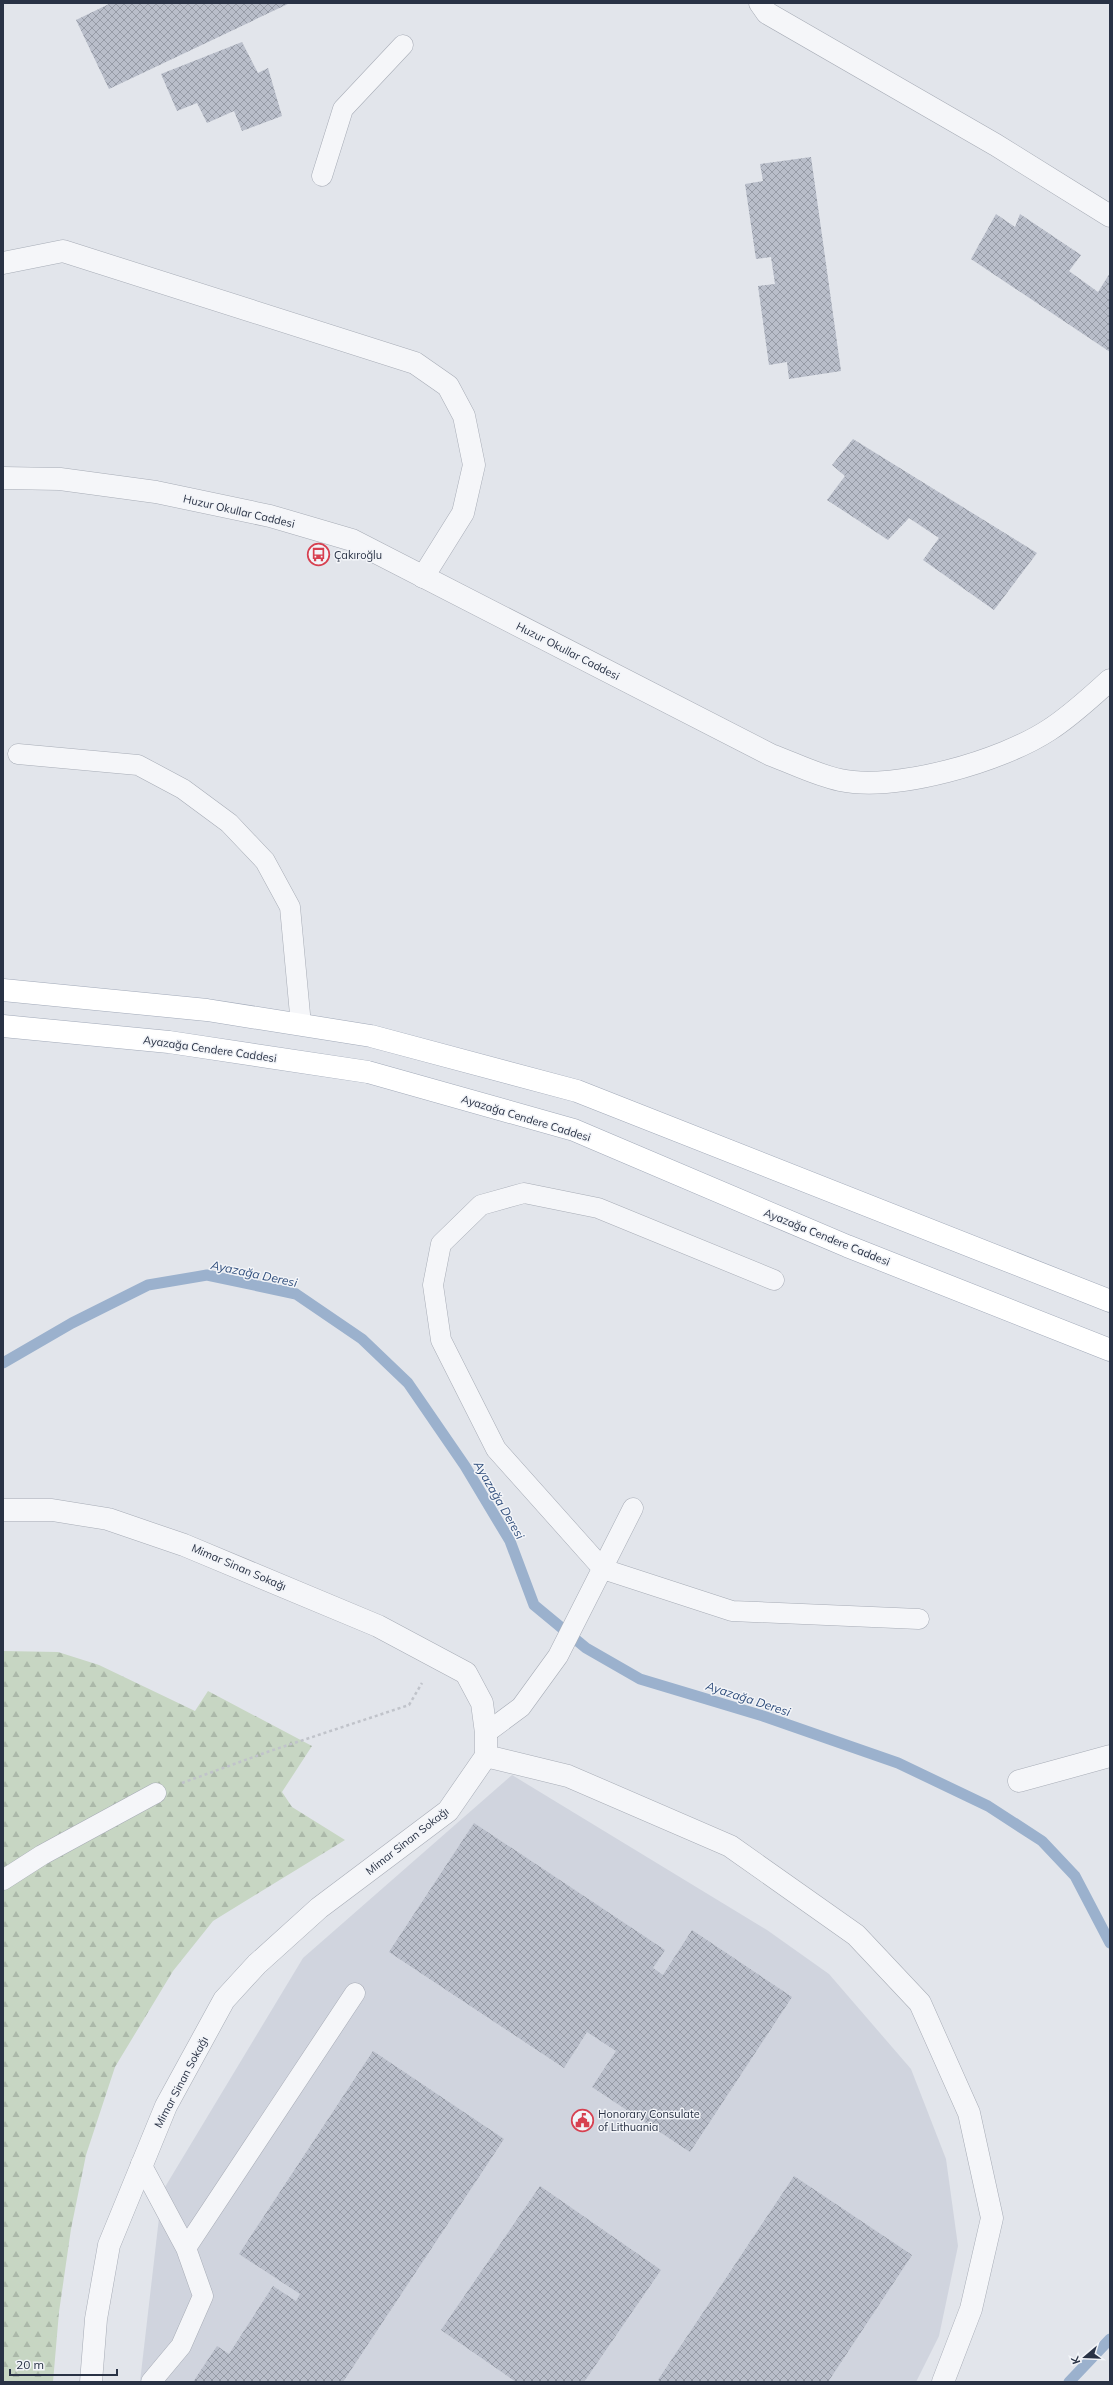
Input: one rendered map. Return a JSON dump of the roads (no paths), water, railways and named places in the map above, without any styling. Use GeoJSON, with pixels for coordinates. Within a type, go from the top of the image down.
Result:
{"type":"FeatureCollection","features":[{"type":"Feature","properties":{"kind":"main road"},"geometry":{"type":"LineString","coordinates":[[3,990],[207,1010],[371,1036],[577,1091],[1110,1301]]}},
{"type":"Feature","properties":{"kind":"main road","name":"Ayazağa Cendere Caddesi"},"geometry":{"type":"LineString","coordinates":[[3,1026],[169,1042],[368,1072],[574,1130],[847,1246],[1110,1350]]}},
{"type":"Feature","properties":{"kind":"street"},"geometry":{"type":"LineString","coordinates":[[760,3],[767,13],[996,145],[1110,216]]}},
{"type":"Feature","properties":{"kind":"street"},"geometry":{"type":"LineString","coordinates":[[3,263],[63,251],[415,363],[448,386],[464,416],[474,465],[463,513],[423,577]]}},
{"type":"Feature","properties":{"kind":"street","name":"Huzur Okullar Caddesi"},"geometry":{"type":"LineString","coordinates":[[3,478],[60,479],[149,491],[270,516],[352,540],[771,755],[840,780],[879,783],[913,779],[970,764],[1009,750],[1049,730],[1092,697],[1110,680]]}},
{"type":"Feature","properties":{"kind":"street","name":"Mimar Sinan Sokağı"},"geometry":{"type":"LineString","coordinates":[[3,1510],[52,1510],[108,1519],[184,1545],[378,1626],[466,1673],[482,1702],[486,1733],[486,1756],[448,1811],[319,1908],[257,1964],[224,2000],[166,2106],[141,2164],[110,2245],[96,2319],[91,2382]]}},
{"type":"Feature","properties":{"kind":"street"},"geometry":{"type":"LineString","coordinates":[[486,1756],[568,1776],[730,1846],[856,1935],[920,2003],[969,2113],[992,2218],[971,2309],[943,2382]]}},
{"type":"Feature","properties":{"kind":"street"},"geometry":{"type":"LineString","coordinates":[[1019,1781],[1110,1756]]}},
{"type":"Feature","properties":{"kind":"lane"},"geometry":{"type":"LineString","coordinates":[[322,176],[343,110],[403,45]]}},
{"type":"Feature","properties":{"kind":"lane"},"geometry":{"type":"LineString","coordinates":[[18,754],[138,765],[184,789],[230,823],[265,861],[290,907],[301,1025]]}},
{"type":"Feature","properties":{"kind":"lane"},"geometry":{"type":"LineString","coordinates":[[774,1280],[598,1208],[524,1193],[481,1204],[441,1244],[433,1285],[441,1340],[496,1449],[603,1569],[732,1611],[919,1619]]}},
{"type":"Feature","properties":{"kind":"lane"},"geometry":{"type":"LineString","coordinates":[[486,1733],[521,1707],[558,1656],[633,1508]]}},
{"type":"Feature","properties":{"kind":"lane"},"geometry":{"type":"LineString","coordinates":[[3,1880],[42,1855],[156,1793]]}},
{"type":"Feature","properties":{"kind":"lane"},"geometry":{"type":"LineString","coordinates":[[186,2248],[355,1993]]}},
{"type":"Feature","properties":{"kind":"lane"},"geometry":{"type":"LineString","coordinates":[[141,2164],[186,2248],[203,2296],[181,2346],[151,2382]]}},
{"type":"Feature","properties":{"kind":"waterway","name":"Ayazağa Deresi"},"geometry":{"type":"LineString","coordinates":[[3,1363],[72,1323],[148,1285],[207,1275],[296,1294],[362,1339],[408,1383],[465,1466],[510,1541],[534,1605],[586,1648],[640,1679],[763,1716],[898,1763],[988,1806],[1042,1841],[1075,1876],[1110,1943]]}},
{"type":"Feature","properties":{"kind":"waterway","name":"Ayazağa Deresi"},"geometry":{"type":"LineString","coordinates":[[1069,2382],[1110,2339]]}},
{"type":"Feature","properties":{"kind":"place","name":"Çakıroğlu"},"geometry":{"type":"Point","coordinates":[319,555]}},
{"type":"Feature","properties":{"kind":"place","name":"Honorary Consulate of Lithuania"},"geometry":{"type":"Point","coordinates":[582,2120]}}]}
